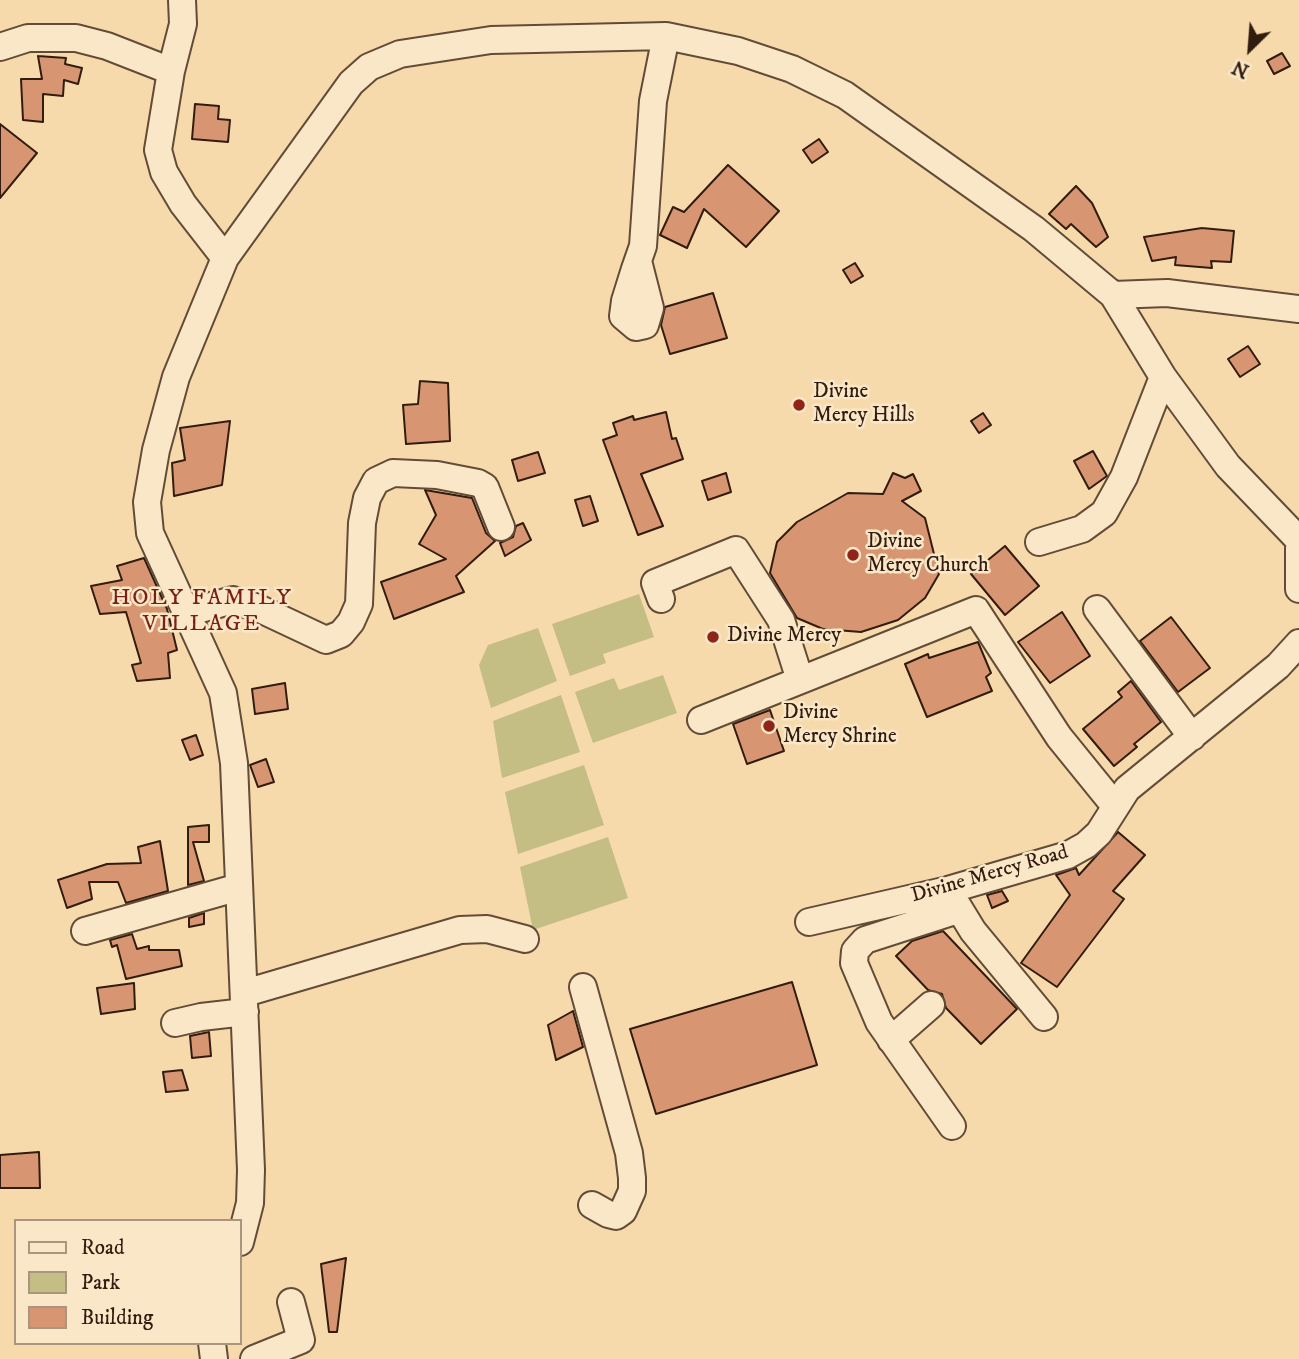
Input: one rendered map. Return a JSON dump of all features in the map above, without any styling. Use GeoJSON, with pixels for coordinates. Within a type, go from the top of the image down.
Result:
{"type":"FeatureCollection","features":[{"type":"Feature","properties":{"kind":"street"},"geometry":{"type":"LineString","coordinates":[[182,0],[183,24],[171,71],[159,141],[164,172],[183,204],[225,258]]}},
{"type":"Feature","properties":{"kind":"street"},"geometry":{"type":"LineString","coordinates":[[638,261],[646,216],[657,70],[666,36]]}},
{"type":"Feature","properties":{"kind":"street"},"geometry":{"type":"LineString","coordinates":[[242,1234],[250,1203],[251,1170],[234,763],[223,693],[150,533],[147,502],[156,450],[176,377],[225,258],[352,83],[369,67],[400,54],[491,40],[666,36],[738,51],[792,69],[845,95],[1034,229],[1114,295],[1163,377],[1228,466],[1299,540]]}},
{"type":"Feature","properties":{"kind":"street"},"geometry":{"type":"LineString","coordinates":[[0,47],[28,38],[76,38],[107,46],[171,71]]}},
{"type":"Feature","properties":{"kind":"street"},"geometry":{"type":"LineString","coordinates":[[1114,295],[1167,293],[1299,309]]}},
{"type":"Feature","properties":{"kind":"street"},"geometry":{"type":"LineString","coordinates":[[1039,541],[1082,529],[1104,513],[1124,477],[1163,377]]}},
{"type":"Feature","properties":{"kind":"street"},"geometry":{"type":"LineString","coordinates":[[186,613],[233,600],[258,608],[326,640],[341,634],[351,622],[359,604],[362,523],[368,498],[376,481],[393,473],[437,475],[478,483],[485,487],[501,527]]}},
{"type":"Feature","properties":{"kind":"street"},"geometry":{"type":"LineString","coordinates":[[1299,548],[1299,589]]}},
{"type":"Feature","properties":{"kind":"street"},"geometry":{"type":"LineString","coordinates":[[661,599],[655,583],[736,550],[781,620],[800,680]]}},
{"type":"Feature","properties":{"kind":"street"},"geometry":{"type":"LineString","coordinates":[[1097,609],[1192,737]]}},
{"type":"Feature","properties":{"kind":"street"},"geometry":{"type":"LineString","coordinates":[[701,720],[976,610],[1067,747],[1115,806]]}},
{"type":"Feature","properties":{"kind":"street","name":"Divine Mercy Road"},"geometry":{"type":"LineString","coordinates":[[809,922],[953,900],[1068,855],[1086,845],[1099,833],[1127,789],[1278,666],[1299,643]]}},
{"type":"Feature","properties":{"kind":"street"},"geometry":{"type":"LineString","coordinates":[[85,931],[239,887]]}},
{"type":"Feature","properties":{"kind":"street"},"geometry":{"type":"LineString","coordinates":[[952,1126],[891,1040],[853,963],[855,951],[865,940],[953,900],[1044,1017]]}},
{"type":"Feature","properties":{"kind":"street"},"geometry":{"type":"LineString","coordinates":[[175,1023],[245,1003],[460,930],[487,929],[525,939]]}},
{"type":"Feature","properties":{"kind":"street"},"geometry":{"type":"LineString","coordinates":[[583,987],[629,1153],[632,1178],[632,1191],[623,1211],[616,1216],[593,1205]]}},
{"type":"Feature","properties":{"kind":"street"},"geometry":{"type":"LineString","coordinates":[[891,1040],[931,1005]]}},
{"type":"Feature","properties":{"kind":"street"},"geometry":{"type":"LineString","coordinates":[[254,1359],[301,1340],[291,1302]]}},
{"type":"Feature","properties":{"kind":"green space"},"geometry":{"type":"Polygon","coordinates":[[[639,594],[654,637],[603,654],[606,663],[570,676],[552,624],[639,594]]]}},
{"type":"Feature","properties":{"kind":"green space"},"geometry":{"type":"Polygon","coordinates":[[[538,628],[557,681],[491,708],[479,665],[488,645],[538,628]]]}},
{"type":"Feature","properties":{"kind":"green space"},"geometry":{"type":"Polygon","coordinates":[[[663,675],[677,713],[593,743],[575,692],[614,678],[619,690],[663,675]]]}},
{"type":"Feature","properties":{"kind":"green space"},"geometry":{"type":"Polygon","coordinates":[[[561,695],[580,752],[502,778],[493,721],[561,695]]]}},
{"type":"Feature","properties":{"kind":"green space"},"geometry":{"type":"Polygon","coordinates":[[[584,765],[604,825],[518,854],[505,792],[584,765]]]}},
{"type":"Feature","properties":{"kind":"green space"},"geometry":{"type":"Polygon","coordinates":[[[608,837],[628,898],[533,930],[520,867],[608,837]]]}},
{"type":"Feature","properties":{"kind":"building"},"geometry":{"type":"Polygon","coordinates":[[[1282,53],[1290,66],[1274,74],[1267,61],[1282,53]]]}},
{"type":"Feature","properties":{"kind":"building"},"geometry":{"type":"Polygon","coordinates":[[[38,56],[66,58],[65,64],[82,68],[78,84],[64,80],[63,96],[43,94],[43,122],[23,120],[21,79],[42,79],[38,56]]]}},
{"type":"Feature","properties":{"kind":"building"},"geometry":{"type":"Polygon","coordinates":[[[195,104],[219,106],[218,119],[230,120],[228,142],[192,139],[195,104]]]}},
{"type":"Feature","properties":{"kind":"building"},"geometry":{"type":"Polygon","coordinates":[[[0,124],[37,153],[0,198],[0,124]]]}},
{"type":"Feature","properties":{"kind":"building"},"geometry":{"type":"Polygon","coordinates":[[[819,139],[828,152],[812,163],[803,150],[819,139]]]}},
{"type":"Feature","properties":{"kind":"building"},"geometry":{"type":"Polygon","coordinates":[[[728,165],[779,211],[746,247],[704,209],[687,248],[660,235],[673,207],[684,212],[728,165]]]}},
{"type":"Feature","properties":{"kind":"building"},"geometry":{"type":"Polygon","coordinates":[[[1076,186],[1092,203],[1108,237],[1096,247],[1071,224],[1066,229],[1049,214],[1076,186]]]}},
{"type":"Feature","properties":{"kind":"building"},"geometry":{"type":"Polygon","coordinates":[[[1202,228],[1234,231],[1231,262],[1211,261],[1212,268],[1175,265],[1176,257],[1152,261],[1144,237],[1202,228]]]}},
{"type":"Feature","properties":{"kind":"building"},"geometry":{"type":"Polygon","coordinates":[[[855,263],[863,276],[851,283],[843,270],[855,263]]]}},
{"type":"Feature","properties":{"kind":"building"},"geometry":{"type":"Polygon","coordinates":[[[713,293],[727,338],[670,354],[661,325],[665,307],[713,293]]]}},
{"type":"Feature","properties":{"kind":"building"},"geometry":{"type":"Polygon","coordinates":[[[1248,346],[1260,364],[1240,377],[1228,359],[1248,346]]]}},
{"type":"Feature","properties":{"kind":"building"},"geometry":{"type":"Polygon","coordinates":[[[420,381],[448,383],[450,441],[406,444],[403,405],[418,404],[420,381]]]}},
{"type":"Feature","properties":{"kind":"building"},"geometry":{"type":"Polygon","coordinates":[[[666,412],[672,439],[676,438],[683,459],[641,474],[663,526],[638,535],[603,440],[617,435],[613,423],[633,416],[634,420],[666,412]]]}},
{"type":"Feature","properties":{"kind":"building"},"geometry":{"type":"Polygon","coordinates":[[[983,413],[991,425],[979,433],[971,421],[983,413]]]}},
{"type":"Feature","properties":{"kind":"building"},"geometry":{"type":"Polygon","coordinates":[[[230,421],[222,485],[174,496],[172,463],[185,460],[180,428],[230,421]]]}},
{"type":"Feature","properties":{"kind":"building"},"geometry":{"type":"Polygon","coordinates":[[[1093,451],[1107,476],[1089,489],[1074,461],[1093,451]]]}},
{"type":"Feature","properties":{"kind":"building"},"geometry":{"type":"Polygon","coordinates":[[[538,452],[545,473],[518,481],[512,460],[538,452]]]}},
{"type":"Feature","properties":{"kind":"building"},"geometry":{"type":"Polygon","coordinates":[[[726,473],[731,492],[708,500],[702,481],[726,473]]]}},
{"type":"Feature","properties":{"kind":"building","name":"Divine Mercy Church"},"geometry":{"type":"Polygon","coordinates":[[[893,473],[905,478],[913,474],[921,491],[902,501],[925,518],[939,574],[925,598],[898,620],[861,632],[823,629],[797,618],[770,573],[777,542],[797,522],[848,493],[883,494],[893,473]]]}},
{"type":"Feature","properties":{"kind":"building"},"geometry":{"type":"Polygon","coordinates":[[[425,490],[472,498],[486,533],[495,541],[456,576],[464,592],[394,619],[381,582],[446,559],[419,544],[436,515],[425,490]]]}},
{"type":"Feature","properties":{"kind":"building"},"geometry":{"type":"Polygon","coordinates":[[[590,496],[598,521],[583,526],[575,500],[590,496]]]}},
{"type":"Feature","properties":{"kind":"building"},"geometry":{"type":"Polygon","coordinates":[[[523,523],[531,540],[505,556],[500,543],[513,537],[516,526],[523,523]]]}},
{"type":"Feature","properties":{"kind":"building"},"geometry":{"type":"Polygon","coordinates":[[[1005,546],[1039,586],[1005,615],[971,574],[1005,546]]]}},
{"type":"Feature","properties":{"kind":"building"},"geometry":{"type":"Polygon","coordinates":[[[144,558],[167,609],[177,650],[168,653],[170,678],[137,681],[132,665],[141,663],[126,612],[100,614],[91,586],[122,580],[117,566],[144,558]]]}},
{"type":"Feature","properties":{"kind":"building"},"geometry":{"type":"Polygon","coordinates":[[[1062,612],[1090,656],[1050,683],[1018,642],[1062,612]]]}},
{"type":"Feature","properties":{"kind":"building"},"geometry":{"type":"Polygon","coordinates":[[[1171,617],[1210,668],[1178,692],[1140,641],[1171,617]]]}},
{"type":"Feature","properties":{"kind":"building"},"geometry":{"type":"Polygon","coordinates":[[[978,642],[991,673],[986,677],[992,691],[927,717],[905,664],[928,654],[929,658],[978,642]]]}},
{"type":"Feature","properties":{"kind":"building"},"geometry":{"type":"Polygon","coordinates":[[[1131,681],[1161,722],[1134,744],[1137,747],[1114,766],[1083,729],[1122,697],[1118,692],[1131,681]]]}},
{"type":"Feature","properties":{"kind":"building"},"geometry":{"type":"Polygon","coordinates":[[[285,683],[288,709],[255,714],[252,689],[285,683]]]}},
{"type":"Feature","properties":{"kind":"building"},"geometry":{"type":"Polygon","coordinates":[[[770,710],[784,751],[747,764],[733,724],[770,710]]]}},
{"type":"Feature","properties":{"kind":"building"},"geometry":{"type":"Polygon","coordinates":[[[196,735],[203,755],[190,760],[182,740],[196,735]]]}},
{"type":"Feature","properties":{"kind":"building"},"geometry":{"type":"Polygon","coordinates":[[[266,759],[274,782],[258,787],[250,765],[266,759]]]}},
{"type":"Feature","properties":{"kind":"building"},"geometry":{"type":"Polygon","coordinates":[[[209,825],[209,842],[193,842],[204,881],[188,885],[188,827],[209,825]]]}},
{"type":"Feature","properties":{"kind":"building"},"geometry":{"type":"Polygon","coordinates":[[[1118,832],[1145,855],[1113,891],[1124,899],[1057,987],[1021,963],[1070,895],[1056,875],[1076,868],[1079,875],[1118,832]]]}},
{"type":"Feature","properties":{"kind":"building"},"geometry":{"type":"Polygon","coordinates":[[[160,841],[168,891],[126,903],[118,882],[89,882],[92,899],[67,908],[58,880],[107,864],[141,863],[138,847],[160,841]]]}},
{"type":"Feature","properties":{"kind":"building"},"geometry":{"type":"Polygon","coordinates":[[[1002,891],[1008,901],[992,908],[987,895],[1002,891]]]}},
{"type":"Feature","properties":{"kind":"building"},"geometry":{"type":"Polygon","coordinates":[[[204,913],[204,924],[189,927],[189,918],[204,913]]]}},
{"type":"Feature","properties":{"kind":"building"},"geometry":{"type":"Polygon","coordinates":[[[943,931],[1017,1009],[981,1044],[946,1008],[942,994],[928,990],[896,956],[912,941],[943,931]]]}},
{"type":"Feature","properties":{"kind":"building"},"geometry":{"type":"Polygon","coordinates":[[[132,934],[137,949],[149,946],[149,950],[179,950],[182,966],[126,979],[117,945],[112,947],[110,940],[132,934]]]}},
{"type":"Feature","properties":{"kind":"building"},"geometry":{"type":"Polygon","coordinates":[[[792,982],[817,1065],[656,1114],[630,1029],[792,982]]]}},
{"type":"Feature","properties":{"kind":"building"},"geometry":{"type":"Polygon","coordinates":[[[134,983],[135,1009],[101,1014],[97,988],[134,983]]]}},
{"type":"Feature","properties":{"kind":"building"},"geometry":{"type":"Polygon","coordinates":[[[573,1011],[583,1047],[556,1060],[548,1025],[573,1011]]]}},
{"type":"Feature","properties":{"kind":"building"},"geometry":{"type":"Polygon","coordinates":[[[209,1032],[211,1056],[192,1058],[190,1036],[209,1032]]]}},
{"type":"Feature","properties":{"kind":"building"},"geometry":{"type":"Polygon","coordinates":[[[182,1070],[188,1090],[166,1092],[163,1072],[182,1070]]]}},
{"type":"Feature","properties":{"kind":"building"},"geometry":{"type":"Polygon","coordinates":[[[39,1152],[40,1188],[0,1188],[0,1155],[39,1152]]]}},
{"type":"Feature","properties":{"kind":"building"},"geometry":{"type":"Polygon","coordinates":[[[346,1258],[337,1332],[329,1332],[321,1264],[346,1258]]]}},
{"type":"Feature","properties":{"kind":"place","name":"Divine Mercy Hills"},"geometry":{"type":"Point","coordinates":[799,405]}},
{"type":"Feature","properties":{"kind":"place","name":"Divine Mercy Church"},"geometry":{"type":"Point","coordinates":[853,555]}},
{"type":"Feature","properties":{"kind":"place","name":"Divine Mercy"},"geometry":{"type":"Point","coordinates":[713,637]}},
{"type":"Feature","properties":{"kind":"place","name":"Divine Mercy Shrine"},"geometry":{"type":"Point","coordinates":[769,726]}},
{"type":"Feature","properties":{"kind":"district","name":"HOLY FAMILY VILLAGE"},"geometry":{"type":"Point","coordinates":[202,612]}}]}
